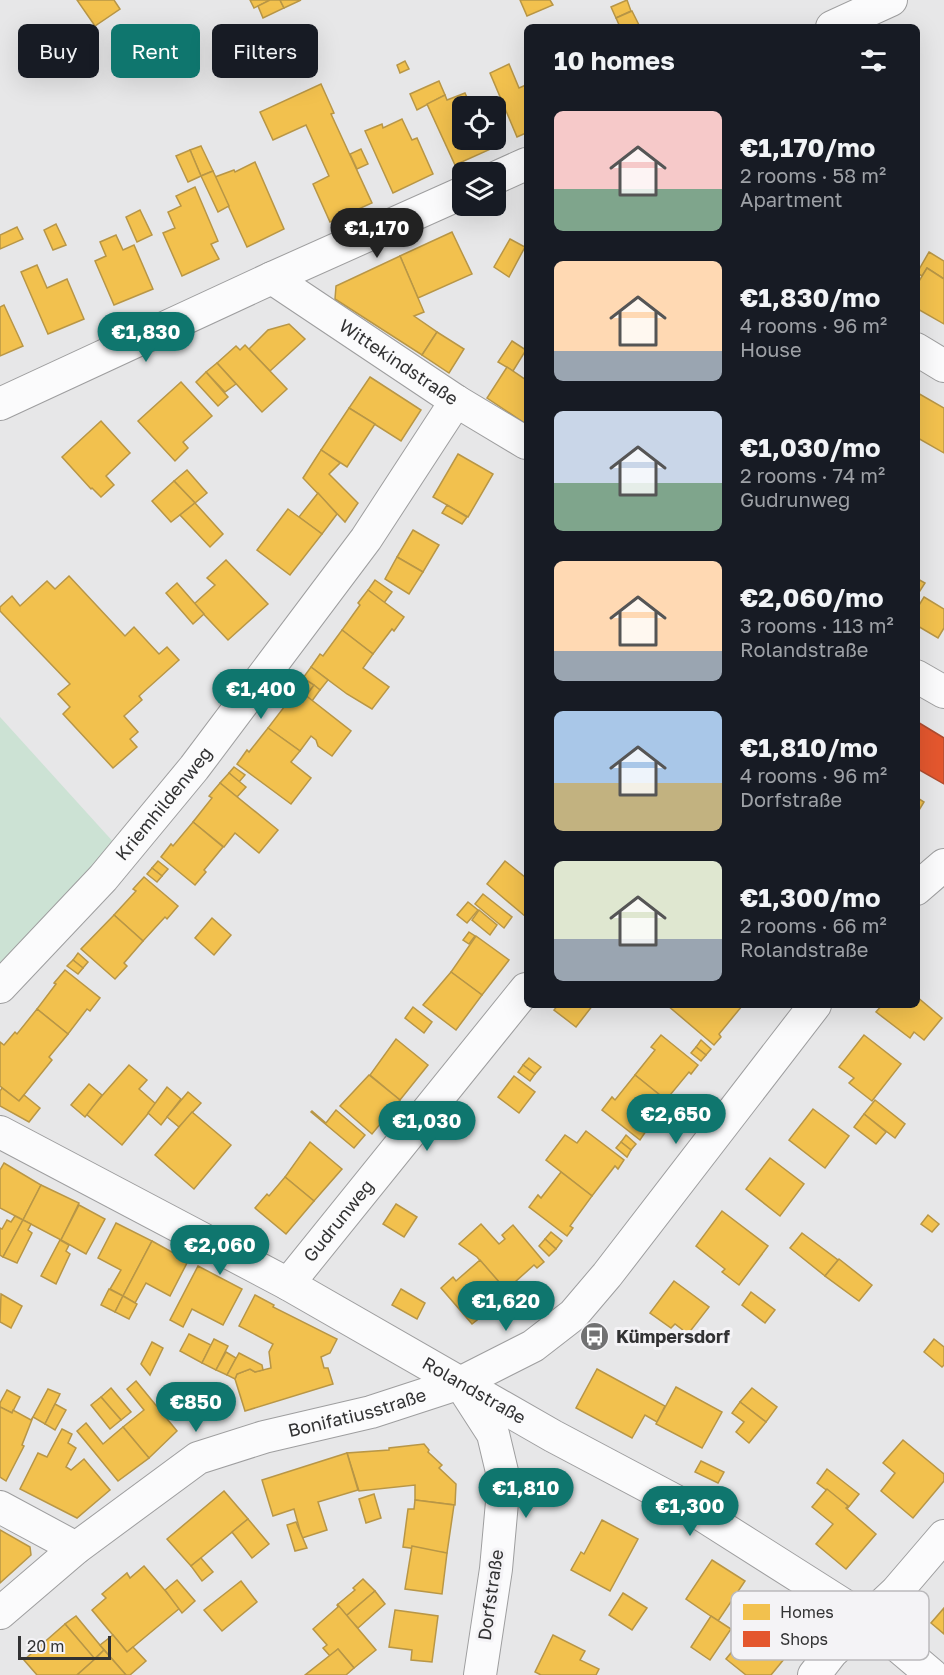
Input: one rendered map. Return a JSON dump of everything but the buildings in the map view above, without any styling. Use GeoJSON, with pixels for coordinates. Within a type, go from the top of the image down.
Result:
{"type":"FeatureCollection","features":[{"type":"Feature","properties":{"kind":"street"},"geometry":{"type":"LineString","coordinates":[[838,24],[891,0]]}},
{"type":"Feature","properties":{"kind":"street"},"geometry":{"type":"LineString","coordinates":[[506,173],[524,165]]}},
{"type":"Feature","properties":{"kind":"street"},"geometry":{"type":"LineString","coordinates":[[0,404],[452,197]]}},
{"type":"Feature","properties":{"kind":"street","name":"Wittekindstraße"},"geometry":{"type":"LineString","coordinates":[[272,278],[456,401],[524,442]]}},
{"type":"Feature","properties":{"kind":"street"},"geometry":{"type":"LineString","coordinates":[[920,352],[944,366]]}},
{"type":"Feature","properties":{"kind":"street","name":"Kriemhildenweg"},"geometry":{"type":"LineString","coordinates":[[0,987],[103,878],[194,768],[366,539],[456,401]]}},
{"type":"Feature","properties":{"kind":"street"},"geometry":{"type":"LineString","coordinates":[[920,678],[944,692]]}},
{"type":"Feature","properties":{"kind":"street","name":"Gudrunweg"},"geometry":{"type":"LineString","coordinates":[[288,1284],[524,991]]}},
{"type":"Feature","properties":{"kind":"street","name":"Bonifatiusstraße"},"geometry":{"type":"LineString","coordinates":[[0,1613],[76,1548],[198,1458],[264,1437],[371,1412],[460,1383],[533,1346],[573,1315],[607,1275],[813,1008]]}},
{"type":"Feature","properties":{"kind":"street","name":"Rolandstraße"},"geometry":{"type":"LineString","coordinates":[[0,1132],[288,1284],[553,1436],[702,1515],[823,1591]]}},
{"type":"Feature","properties":{"kind":"street","name":"Dorfstraße"},"geometry":{"type":"LineString","coordinates":[[460,1383],[493,1434],[504,1480],[496,1569],[480,1675]]}},
{"type":"Feature","properties":{"kind":"street"},"geometry":{"type":"LineString","coordinates":[[0,1507],[76,1548]]}},
{"type":"Feature","properties":{"kind":"street"},"geometry":{"type":"LineString","coordinates":[[897,1591],[944,1536]]}},
{"type":"Feature","properties":{"kind":"street"},"geometry":{"type":"LineString","coordinates":[[814,1675],[826,1660]]}},
{"type":"Feature","properties":{"kind":"street","name":"Rolandstraße"},"geometry":{"type":"LineString","coordinates":[[915,1660],[932,1675]]}},
{"type":"Feature","properties":{"kind":"green space"},"geometry":{"type":"Polygon","coordinates":[[[0,717],[116,845],[0,970],[0,717]]]}},
{"type":"Feature","properties":{"kind":"place","name":"Kümpersdorf"},"geometry":{"type":"Point","coordinates":[595,1337]}}]}
